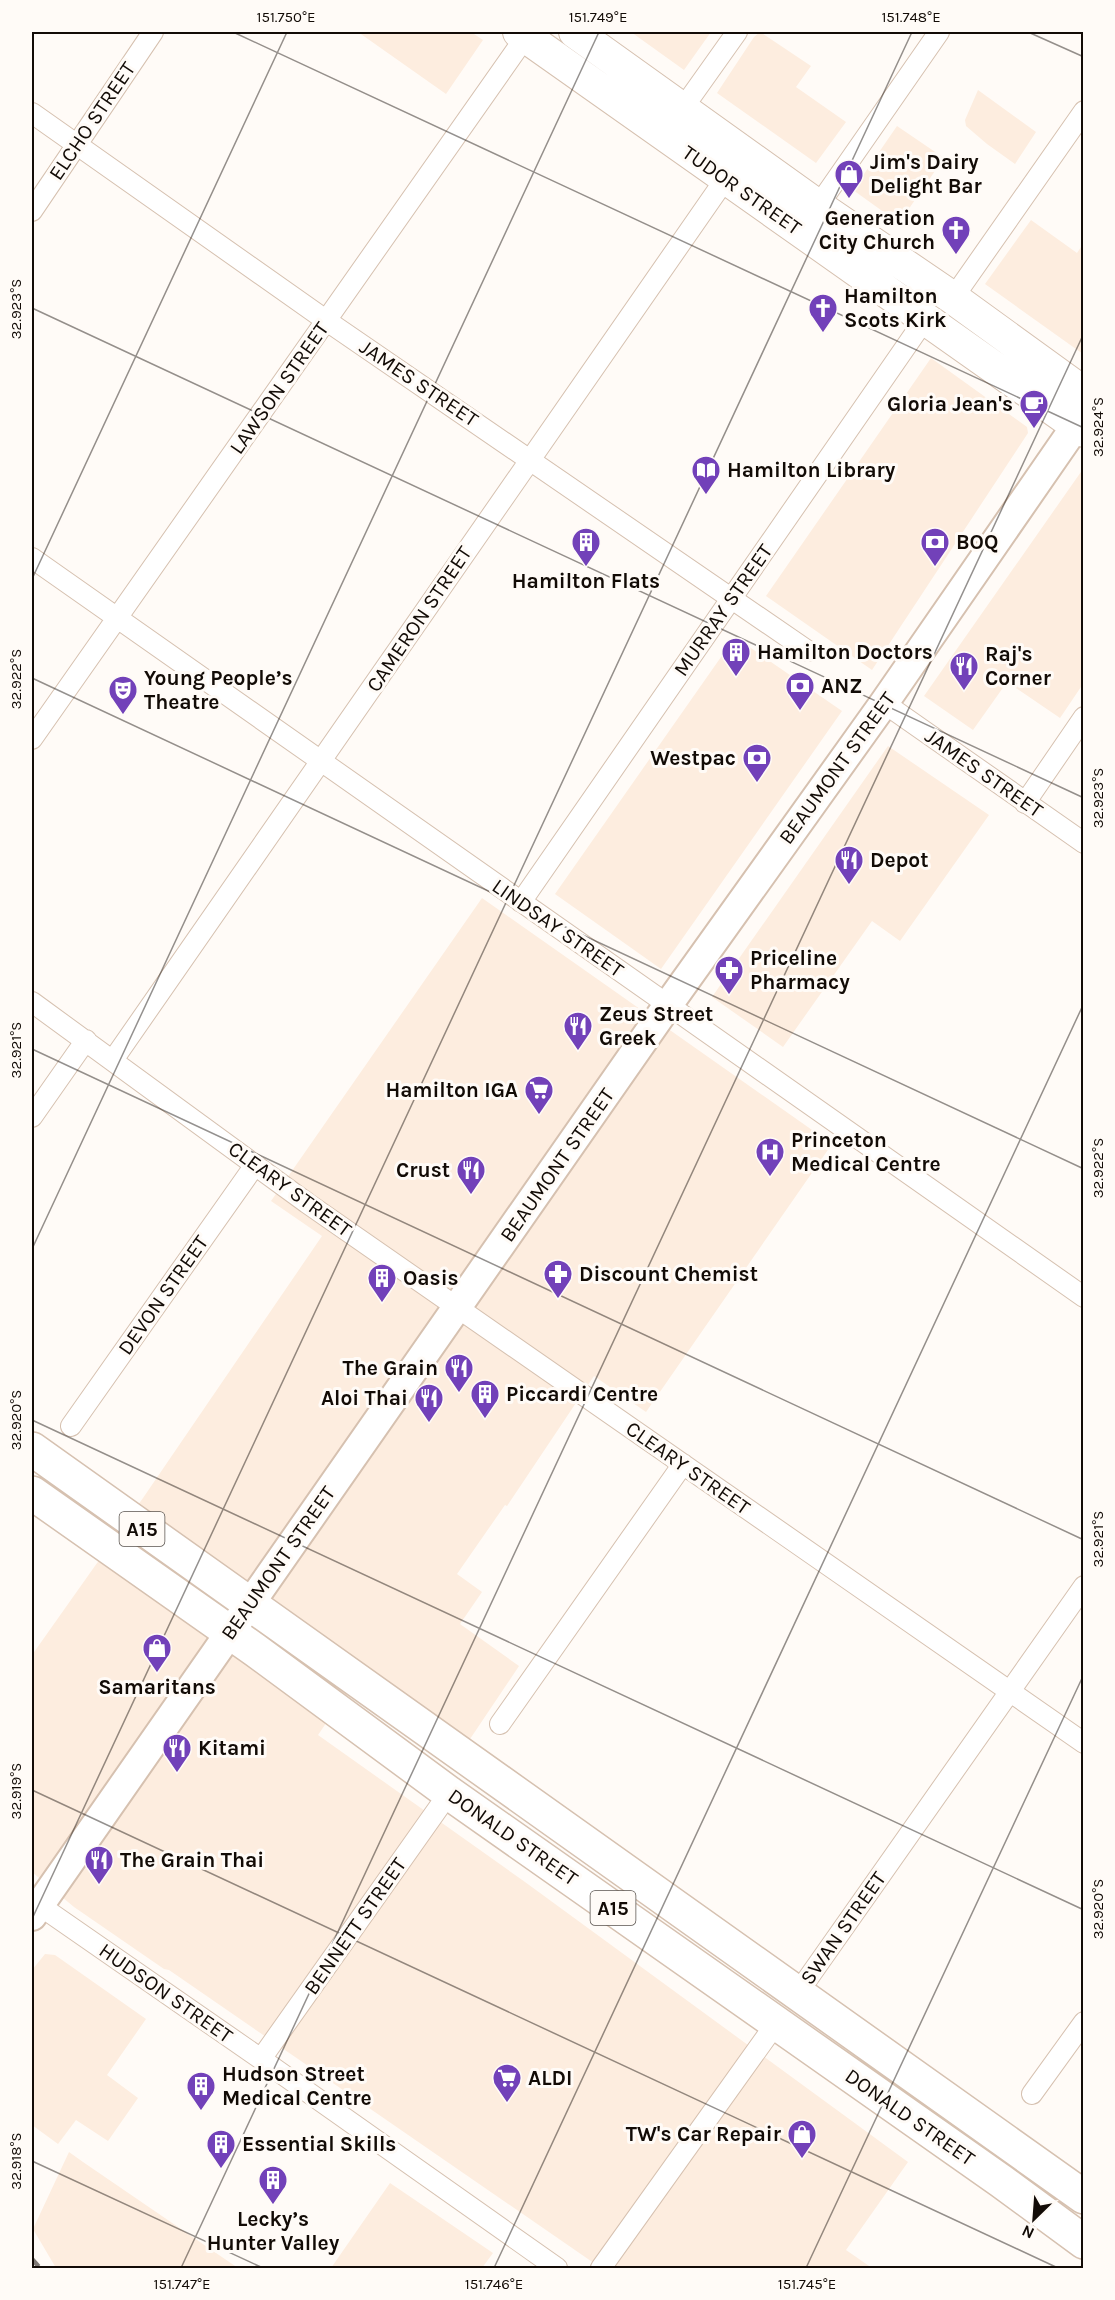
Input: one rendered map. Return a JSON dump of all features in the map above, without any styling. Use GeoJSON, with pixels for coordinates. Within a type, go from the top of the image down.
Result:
{"type":"FeatureCollection","features":[{"type":"Feature","properties":{"kind":"highway","name":"DONALD STREET"},"geometry":{"type":"LineString","coordinates":[[32,1449],[249,1606],[1083,2198]]}},
{"type":"Feature","properties":{"kind":"highway","name":"DONALD STREET"},"geometry":{"type":"LineString","coordinates":[[32,1493],[230,1633],[449,1793],[777,2022],[1083,2242]]}},
{"type":"Feature","properties":{"kind":"highway","name":"SWAN STREET"},"geometry":{"type":"LineString","coordinates":[[777,2022],[797,1994]]}},
{"type":"Feature","properties":{"kind":"main road","name":"TUDOR STREET"},"geometry":{"type":"LineString","coordinates":[[575,32],[818,206],[953,298],[1083,393]]}},
{"type":"Feature","properties":{"kind":"main road","name":"TUDOR STREET"},"geometry":{"type":"LineString","coordinates":[[523,34],[925,319],[1081,423]]}},
{"type":"Feature","properties":{"kind":"main road","name":"BEAUMONT STREET"},"geometry":{"type":"LineString","coordinates":[[35,1911],[668,1005],[1081,423]]}},
{"type":"Feature","properties":{"kind":"street","name":"ELCHO STREET"},"geometry":{"type":"LineString","coordinates":[[32,211],[153,32]]}},
{"type":"Feature","properties":{"kind":"street"},"geometry":{"type":"LineString","coordinates":[[683,108],[737,32]]}},
{"type":"Feature","properties":{"kind":"street"},"geometry":{"type":"LineString","coordinates":[[818,206],[939,32]]}},
{"type":"Feature","properties":{"kind":"street","name":"LAWSON STREET"},"geometry":{"type":"LineString","coordinates":[[32,739],[327,321],[523,34]]}},
{"type":"Feature","properties":{"kind":"street"},"geometry":{"type":"LineString","coordinates":[[953,298],[1083,111]]}},
{"type":"Feature","properties":{"kind":"street","name":"JAMES STREET"},"geometry":{"type":"LineString","coordinates":[[32,113],[327,321],[808,651]]}},
{"type":"Feature","properties":{"kind":"street","name":"CAMERON STREET"},"geometry":{"type":"LineString","coordinates":[[113,1060],[529,458],[726,178]]}},
{"type":"Feature","properties":{"kind":"street","name":"MURRAY STREET"},"geometry":{"type":"LineString","coordinates":[[521,902],[925,319]]}},
{"type":"Feature","properties":{"kind":"street","name":"LINDSAY STREET"},"geometry":{"type":"LineString","coordinates":[[32,558],[1083,1297]]}},
{"type":"Feature","properties":{"kind":"street","name":"JAMES STREET"},"geometry":{"type":"LineString","coordinates":[[884,703],[1083,843]]}},
{"type":"Feature","properties":{"kind":"street"},"geometry":{"type":"LineString","coordinates":[[1025,802],[1083,717]]}},
{"type":"Feature","properties":{"kind":"street","name":"CLEARY STREET"},"geometry":{"type":"LineString","coordinates":[[32,1002],[255,1165],[1083,1743]]}},
{"type":"Feature","properties":{"kind":"street"},"geometry":{"type":"LineString","coordinates":[[32,1117],[86,1040]]}},
{"type":"Feature","properties":{"kind":"street","name":"DEVON STREET"},"geometry":{"type":"LineString","coordinates":[[71,1426],[255,1165]]}},
{"type":"Feature","properties":{"kind":"street"},"geometry":{"type":"LineString","coordinates":[[500,1724],[682,1464]]}},
{"type":"Feature","properties":{"kind":"street","name":"SWAN STREET"},"geometry":{"type":"LineString","coordinates":[[797,1994],[1083,1586]]}},
{"type":"Feature","properties":{"kind":"street","name":"BENNETT STREET"},"geometry":{"type":"LineString","coordinates":[[261,2059],[449,1793]]}},
{"type":"Feature","properties":{"kind":"street","name":"HUDSON STREET"},"geometry":{"type":"LineString","coordinates":[[35,1911],[261,2059],[556,2268]]}},
{"type":"Feature","properties":{"kind":"street","name":"SWAN STREET"},"geometry":{"type":"LineString","coordinates":[[601,2268],[777,2022]]}},
{"type":"Feature","properties":{"kind":"street"},"geometry":{"type":"LineString","coordinates":[[1032,2094],[1083,2022]]}},
{"type":"Feature","properties":{"kind":"shaded area"},"geometry":{"type":"Polygon","coordinates":[[[358,32],[471,32],[483,40],[446,94],[358,32]]]}},
{"type":"Feature","properties":{"kind":"shaded area"},"geometry":{"type":"Polygon","coordinates":[[[631,32],[711,32],[684,70],[631,32]]]}},
{"type":"Feature","properties":{"kind":"shaded area"},"geometry":{"type":"Polygon","coordinates":[[[760,32],[811,66],[796,87],[846,122],[816,163],[717,93],[754,37],[760,32]]]}},
{"type":"Feature","properties":{"kind":"shaded area"},"geometry":{"type":"Polygon","coordinates":[[[978,90],[1036,132],[1015,164],[966,126],[965,120],[978,90]]]}},
{"type":"Feature","properties":{"kind":"shaded area"},"geometry":{"type":"Polygon","coordinates":[[[897,126],[944,158],[899,223],[853,190],[897,126]]]}},
{"type":"Feature","properties":{"kind":"shaded area"},"geometry":{"type":"Polygon","coordinates":[[[1031,220],[1077,253],[1083,244],[1083,354],[985,284],[1031,220]]]}},
{"type":"Feature","properties":{"kind":"shaded area"},"geometry":{"type":"Polygon","coordinates":[[[931,358],[1027,427],[1028,433],[872,670],[766,596],[931,358]]]}},
{"type":"Feature","properties":{"kind":"shaded area"},"geometry":{"type":"Polygon","coordinates":[[[1083,469],[1083,684],[1060,718],[1007,682],[973,730],[924,696],[1083,469]]]}},
{"type":"Feature","properties":{"kind":"shaded area"},"geometry":{"type":"Polygon","coordinates":[[[735,637],[842,711],[661,969],[555,894],[735,637]]]}},
{"type":"Feature","properties":{"kind":"shaded area"},"geometry":{"type":"Polygon","coordinates":[[[888,746],[989,815],[900,941],[872,921],[783,1047],[712,997],[888,746]]]}},
{"type":"Feature","properties":{"kind":"shaded area"},"geometry":{"type":"Polygon","coordinates":[[[482,898],[832,1144],[646,1412],[594,1376],[507,1506],[505,1505],[457,1574],[482,1592],[460,1624],[519,1666],[470,1739],[365,1666],[318,1735],[525,1882],[908,2162],[846,2250],[872,2268],[601,2268],[74,1907],[32,1872],[32,1655],[143,1498],[322,1236],[271,1201],[482,898]]]}},
{"type":"Feature","properties":{"kind":"shaded area"},"geometry":{"type":"Polygon","coordinates":[[[45,1954],[55,1955],[146,2019],[107,2075],[138,2098],[108,2141],[76,2120],[58,2144],[32,2125],[32,1970],[45,1954]]]}},
{"type":"Feature","properties":{"kind":"shaded area"},"geometry":{"type":"Polygon","coordinates":[[[69,2152],[238,2268],[56,2268],[33,2229],[69,2152]]]}},
{"type":"Feature","properties":{"kind":"shaded area"},"geometry":{"type":"Polygon","coordinates":[[[390,2183],[493,2253],[482,2268],[331,2268],[390,2183]]]}},
{"type":"Feature","properties":{"kind":"railway"},"geometry":{"type":"LineString","coordinates":[[32,2259],[40,2268]]}},
{"type":"Feature","properties":{"kind":"place","name":"Jim's Dairy Delight Bar"},"geometry":{"type":"Point","coordinates":[849,200]}},
{"type":"Feature","properties":{"kind":"place","name":"Generation City Church"},"geometry":{"type":"Point","coordinates":[956,256]}},
{"type":"Feature","properties":{"kind":"place","name":"Hamilton Scots Kirk"},"geometry":{"type":"Point","coordinates":[823,334]}},
{"type":"Feature","properties":{"kind":"place","name":"Gloria Jean's"},"geometry":{"type":"Point","coordinates":[1034,430]}},
{"type":"Feature","properties":{"kind":"place","name":"Hamilton Library"},"geometry":{"type":"Point","coordinates":[706,496]}},
{"type":"Feature","properties":{"kind":"place","name":"Hamilton Flats"},"geometry":{"type":"Point","coordinates":[586,568]}},
{"type":"Feature","properties":{"kind":"place","name":"BOQ"},"geometry":{"type":"Point","coordinates":[935,568]}},
{"type":"Feature","properties":{"kind":"place","name":"Hamilton Doctors"},"geometry":{"type":"Point","coordinates":[736,678]}},
{"type":"Feature","properties":{"kind":"place","name":"Raj's Corner"},"geometry":{"type":"Point","coordinates":[964,692]}},
{"type":"Feature","properties":{"kind":"place","name":"ANZ"},"geometry":{"type":"Point","coordinates":[800,712]}},
{"type":"Feature","properties":{"kind":"place","name":"Young People’s Theatre"},"geometry":{"type":"Point","coordinates":[123,716]}},
{"type":"Feature","properties":{"kind":"place","name":"Westpac"},"geometry":{"type":"Point","coordinates":[757,784]}},
{"type":"Feature","properties":{"kind":"place","name":"Depot"},"geometry":{"type":"Point","coordinates":[849,886]}},
{"type":"Feature","properties":{"kind":"place","name":"Priceline Pharmacy"},"geometry":{"type":"Point","coordinates":[729,996]}},
{"type":"Feature","properties":{"kind":"place","name":"Zeus Street Greek"},"geometry":{"type":"Point","coordinates":[578,1052]}},
{"type":"Feature","properties":{"kind":"place","name":"Hamilton IGA"},"geometry":{"type":"Point","coordinates":[539,1116]}},
{"type":"Feature","properties":{"kind":"place","name":"Princeton Medical Centre"},"geometry":{"type":"Point","coordinates":[770,1178]}},
{"type":"Feature","properties":{"kind":"place","name":"Crust"},"geometry":{"type":"Point","coordinates":[471,1196]}},
{"type":"Feature","properties":{"kind":"place","name":"Discount Chemist"},"geometry":{"type":"Point","coordinates":[558,1300]}},
{"type":"Feature","properties":{"kind":"place","name":"Oasis"},"geometry":{"type":"Point","coordinates":[382,1304]}},
{"type":"Feature","properties":{"kind":"place","name":"The Grain"},"geometry":{"type":"Point","coordinates":[459,1394]}},
{"type":"Feature","properties":{"kind":"place","name":"Piccardi Centre"},"geometry":{"type":"Point","coordinates":[485,1420]}},
{"type":"Feature","properties":{"kind":"place","name":"Aloi Thai"},"geometry":{"type":"Point","coordinates":[429,1424]}},
{"type":"Feature","properties":{"kind":"place","name":"Samaritans"},"geometry":{"type":"Point","coordinates":[157,1674]}},
{"type":"Feature","properties":{"kind":"place","name":"Kitami"},"geometry":{"type":"Point","coordinates":[177,1774]}},
{"type":"Feature","properties":{"kind":"place","name":"The Grain Thai"},"geometry":{"type":"Point","coordinates":[99,1886]}},
{"type":"Feature","properties":{"kind":"place","name":"ALDI"},"geometry":{"type":"Point","coordinates":[507,2104]}},
{"type":"Feature","properties":{"kind":"place","name":"Hudson Street Medical Centre"},"geometry":{"type":"Point","coordinates":[201,2112]}},
{"type":"Feature","properties":{"kind":"place","name":"TW's Car Repair"},"geometry":{"type":"Point","coordinates":[802,2160]}},
{"type":"Feature","properties":{"kind":"place","name":"Essential Skills"},"geometry":{"type":"Point","coordinates":[221,2170]}},
{"type":"Feature","properties":{"kind":"place","name":"Lecky’s Hunter Valley"},"geometry":{"type":"Point","coordinates":[273,2206]}}]}
